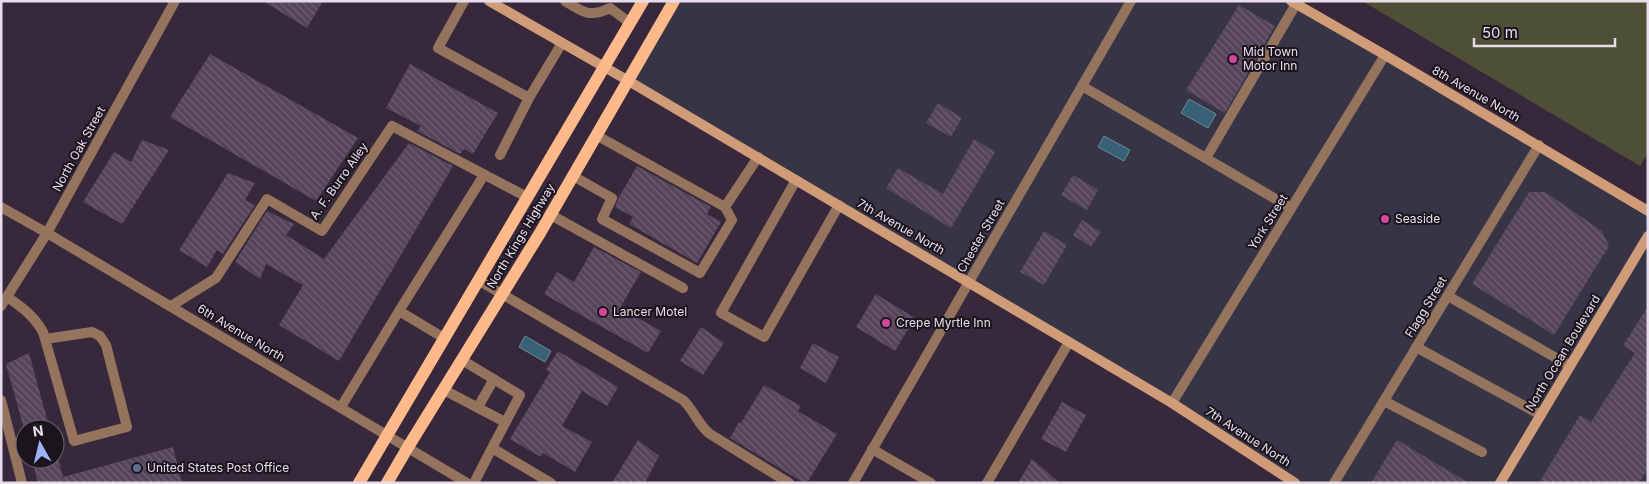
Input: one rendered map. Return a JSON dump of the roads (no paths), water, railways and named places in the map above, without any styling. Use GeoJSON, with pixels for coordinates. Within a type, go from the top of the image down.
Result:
{"type":"FeatureCollection","features":[{"type":"Feature","properties":{"kind":"main road","name":"North Kings Highway"},"geometry":{"type":"LineString","coordinates":[[359,483],[643,1]]}},
{"type":"Feature","properties":{"kind":"main road","name":"North Kings Highway"},"geometry":{"type":"LineString","coordinates":[[387,483],[503,294],[674,1]]}},
{"type":"Feature","properties":{"kind":"street","name":"North Oak Street"},"geometry":{"type":"LineString","coordinates":[[4,302],[47,233],[175,1]]}},
{"type":"Feature","properties":{"kind":"street"},"geometry":{"type":"LineString","coordinates":[[464,1],[438,48],[529,98]]}},
{"type":"Feature","properties":{"kind":"street","name":"7th Avenue North"},"geometry":{"type":"LineString","coordinates":[[489,1],[628,80],[968,281],[1172,403],[1295,483]]}},
{"type":"Feature","properties":{"kind":"street"},"geometry":{"type":"LineString","coordinates":[[565,1],[588,14],[601,12],[610,5],[630,23]]}},
{"type":"Feature","properties":{"kind":"street","name":"Chester Street"},"geometry":{"type":"LineString","coordinates":[[852,483],[1131,1]]}},
{"type":"Feature","properties":{"kind":"street"},"geometry":{"type":"LineString","coordinates":[[1206,158],[1294,3]]}},
{"type":"Feature","properties":{"kind":"street","name":"8th Avenue North"},"geometry":{"type":"LineString","coordinates":[[1294,3],[1539,145],[1648,211]]}},
{"type":"Feature","properties":{"kind":"street"},"geometry":{"type":"LineString","coordinates":[[500,155],[529,98],[562,43]]}},
{"type":"Feature","properties":{"kind":"street","name":"York Street"},"geometry":{"type":"LineString","coordinates":[[1172,403],[1385,55]]}},
{"type":"Feature","properties":{"kind":"street"},"geometry":{"type":"LineString","coordinates":[[1082,86],[1291,208]]}},
{"type":"Feature","properties":{"kind":"street","name":"A. F. Burro Alley"},"geometry":{"type":"LineString","coordinates":[[171,306],[216,278],[267,199],[322,231],[392,126],[527,198]]}},
{"type":"Feature","properties":{"kind":"street"},"geometry":{"type":"LineString","coordinates":[[573,176],[612,198],[602,219],[700,273],[732,220],[725,207],[596,135]]}},
{"type":"Feature","properties":{"kind":"street","name":"Flagg Street"},"geometry":{"type":"LineString","coordinates":[[1334,483],[1539,145]]}},
{"type":"Feature","properties":{"kind":"street"},"geometry":{"type":"LineString","coordinates":[[725,207],[758,157]]}},
{"type":"Feature","properties":{"kind":"street"},"geometry":{"type":"LineString","coordinates":[[342,407],[484,175]]}},
{"type":"Feature","properties":{"kind":"street"},"geometry":{"type":"LineString","coordinates":[[796,180],[721,313],[764,337],[839,205]]}},
{"type":"Feature","properties":{"kind":"street","name":"6th Avenue North"},"geometry":{"type":"LineString","coordinates":[[1,207],[387,434],[450,478],[467,483]]}},
{"type":"Feature","properties":{"kind":"street"},"geometry":{"type":"LineString","coordinates":[[550,215],[683,288]]}},
{"type":"Feature","properties":{"kind":"street","name":"North Ocean Boulevard"},"geometry":{"type":"LineString","coordinates":[[1500,483],[1648,236]]}},
{"type":"Feature","properties":{"kind":"street"},"geometry":{"type":"LineString","coordinates":[[478,280],[683,400],[710,434],[789,483]]}},
{"type":"Feature","properties":{"kind":"street"},"geometry":{"type":"LineString","coordinates":[[1448,296],[1570,366]]}},
{"type":"Feature","properties":{"kind":"street"},"geometry":{"type":"LineString","coordinates":[[4,302],[23,308],[36,320],[45,339],[74,441],[127,427],[106,345],[100,336],[92,332],[45,339]]}},
{"type":"Feature","properties":{"kind":"street"},"geometry":{"type":"LineString","coordinates":[[399,311],[444,338]]}},
{"type":"Feature","properties":{"kind":"street"},"geometry":{"type":"LineString","coordinates":[[987,483],[1069,342]]}},
{"type":"Feature","properties":{"kind":"street"},"geometry":{"type":"LineString","coordinates":[[1416,347],[1541,415]]}},
{"type":"Feature","properties":{"kind":"street"},"geometry":{"type":"LineString","coordinates":[[462,360],[494,379],[507,390],[520,395],[474,483]]}},
{"type":"Feature","properties":{"kind":"street"},"geometry":{"type":"LineString","coordinates":[[478,407],[494,379]]}},
{"type":"Feature","properties":{"kind":"street"},"geometry":{"type":"LineString","coordinates":[[444,390],[495,414],[505,422]]}},
{"type":"Feature","properties":{"kind":"street"},"geometry":{"type":"LineString","coordinates":[[1384,401],[1482,452]]}},
{"type":"Feature","properties":{"kind":"street"},"geometry":{"type":"LineString","coordinates":[[2,407],[22,483]]}},
{"type":"Feature","properties":{"kind":"street"},"geometry":{"type":"LineString","coordinates":[[492,448],[551,483]]}},
{"type":"Feature","properties":{"kind":"street"},"geometry":{"type":"LineString","coordinates":[[872,449],[931,483]]}},
{"type":"Feature","properties":{"kind":"water"},"geometry":{"type":"Polygon","coordinates":[[[1189,99],[1216,114],[1208,128],[1181,113],[1189,99]]]}},
{"type":"Feature","properties":{"kind":"water"},"geometry":{"type":"Polygon","coordinates":[[[1104,136],[1130,150],[1124,161],[1098,147],[1104,136]]]}},
{"type":"Feature","properties":{"kind":"water"},"geometry":{"type":"Polygon","coordinates":[[[525,336],[551,351],[545,362],[519,347],[525,336]]]}},
{"type":"Feature","properties":{"kind":"place","name":"Mid Town Motor Inn"},"geometry":{"type":"Point","coordinates":[1233,59]}},
{"type":"Feature","properties":{"kind":"place","name":"Seaside"},"geometry":{"type":"Point","coordinates":[1385,219]}},
{"type":"Feature","properties":{"kind":"place","name":"Lancer Motel"},"geometry":{"type":"Point","coordinates":[603,312]}},
{"type":"Feature","properties":{"kind":"place","name":"Crepe Myrtle Inn"},"geometry":{"type":"Point","coordinates":[886,323]}},
{"type":"Feature","properties":{"kind":"place","name":"United States Post Office"},"geometry":{"type":"Point","coordinates":[137,468]}}]}
